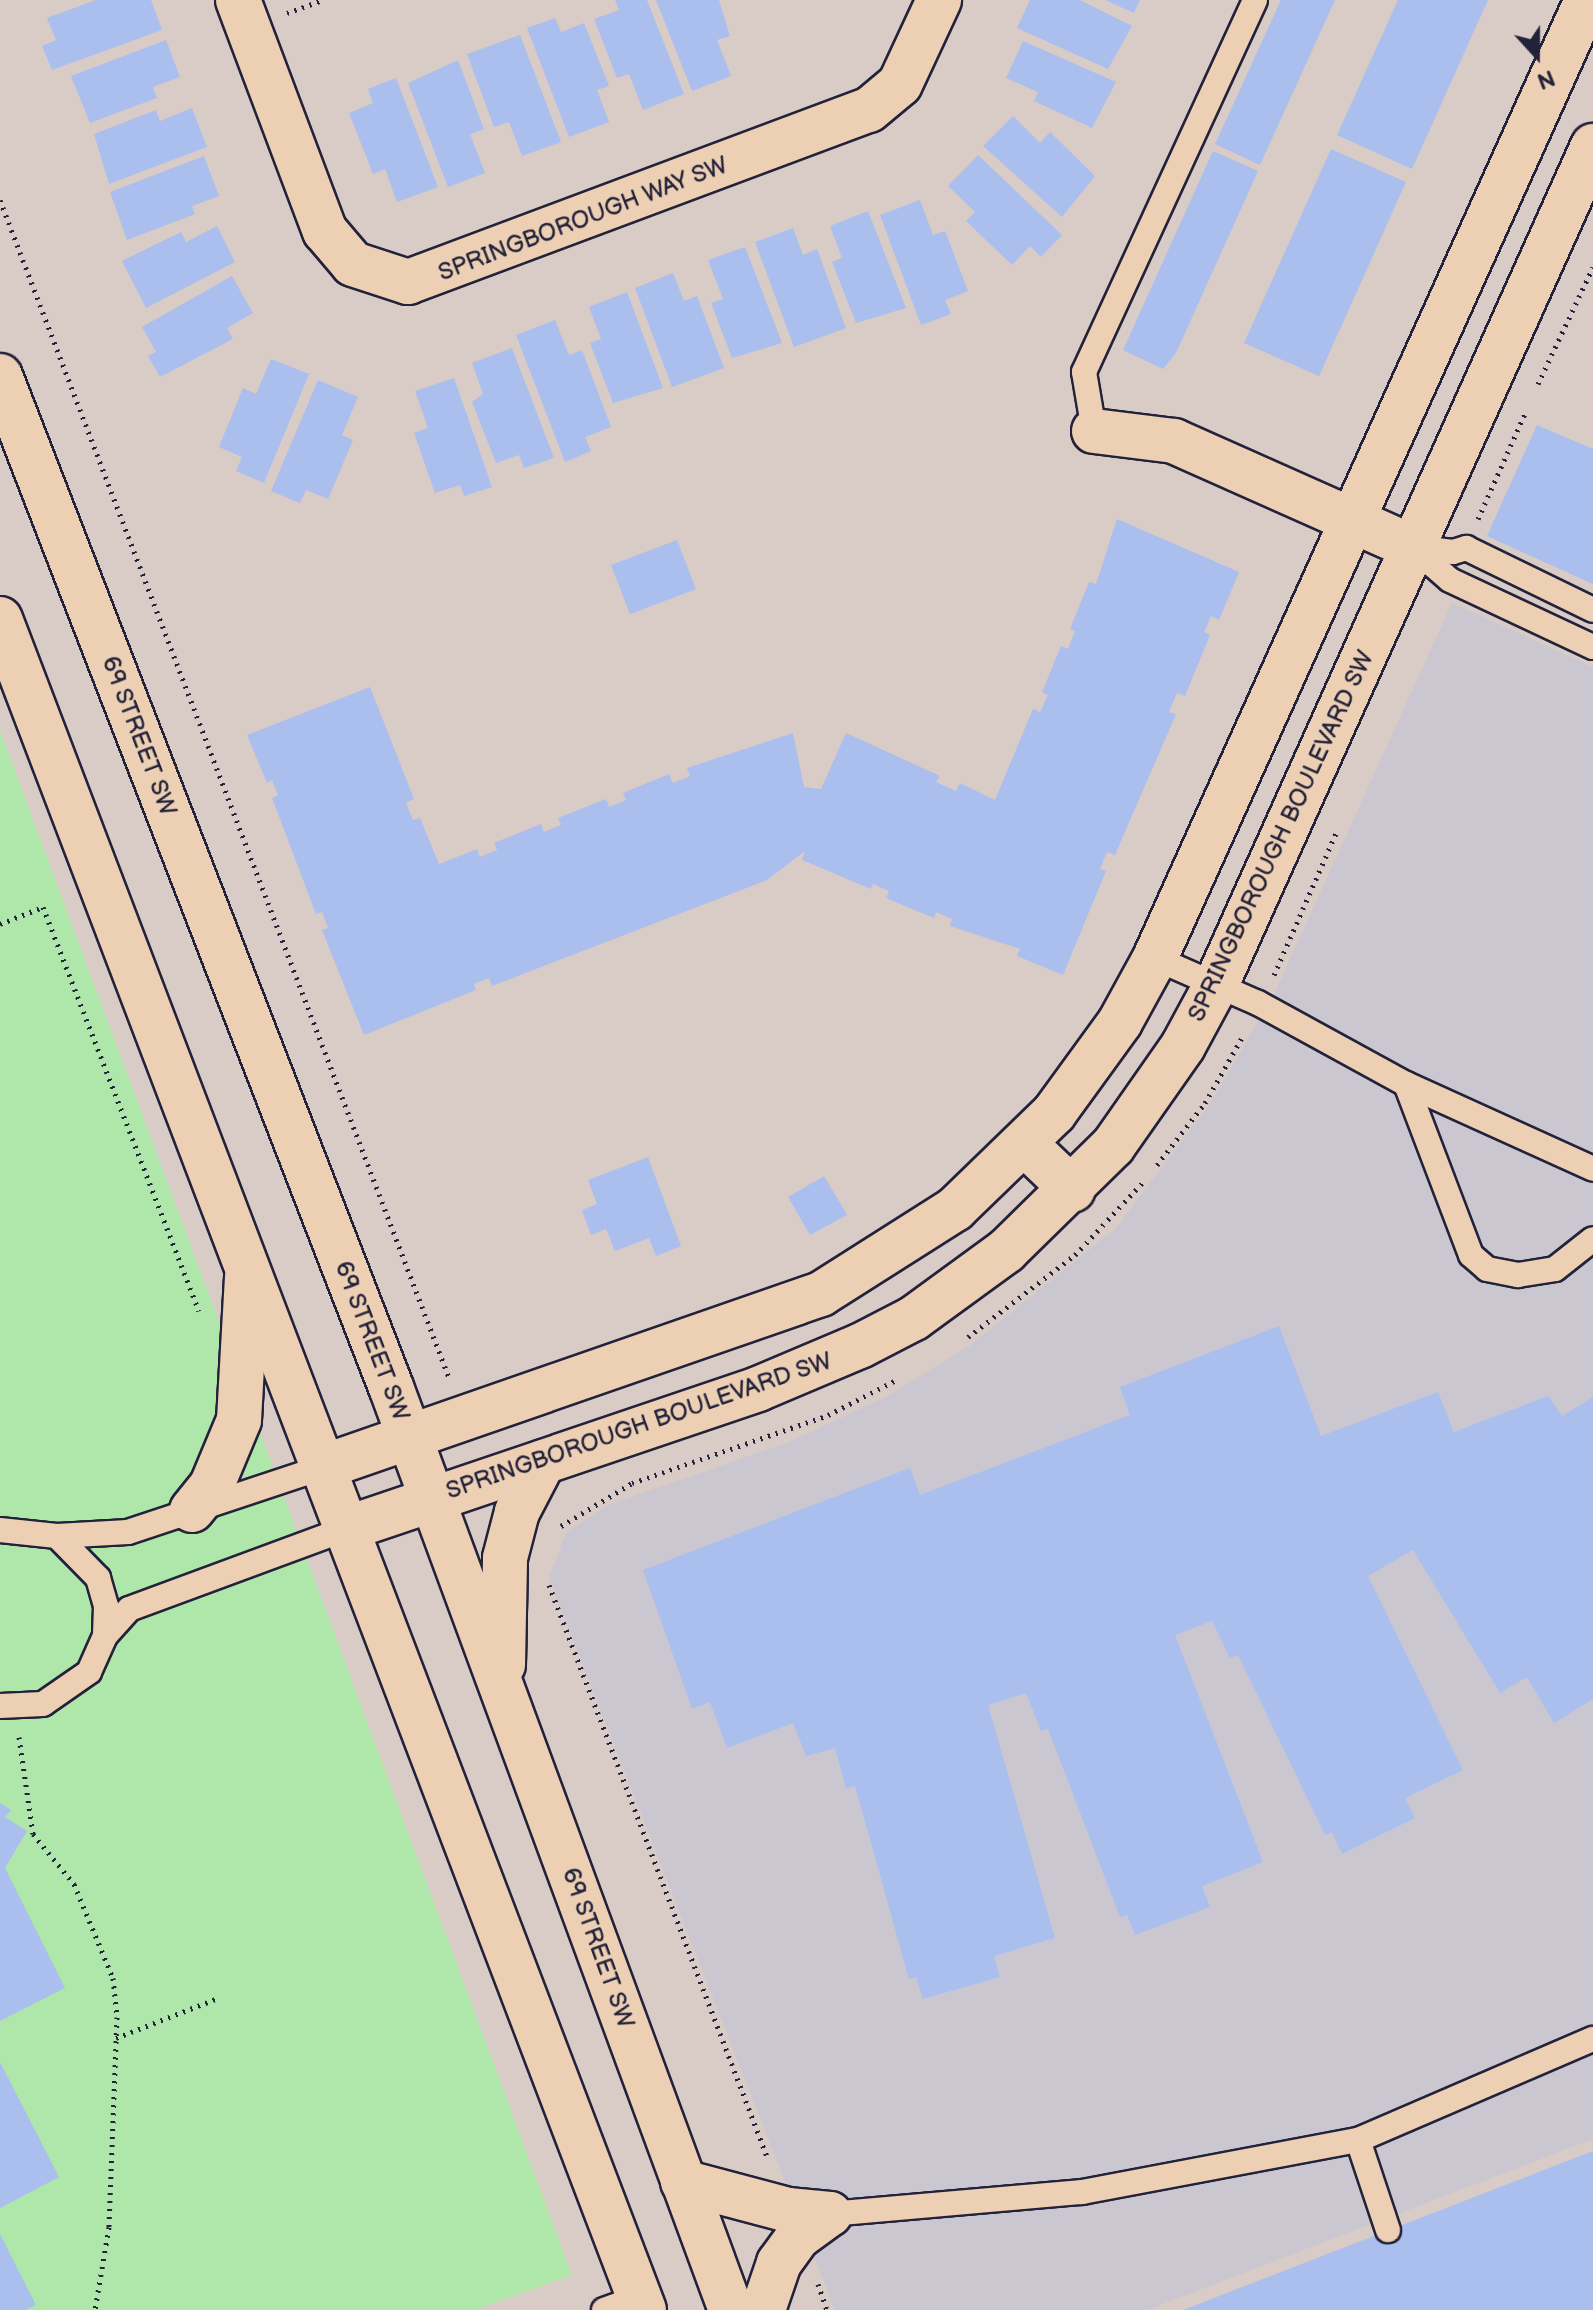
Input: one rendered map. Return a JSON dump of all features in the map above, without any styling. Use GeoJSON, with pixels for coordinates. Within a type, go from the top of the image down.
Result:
{"type":"FeatureCollection","features":[{"type":"Feature","properties":{"kind":"street","name":"SPRINGBOROUGH WAY SW"},"geometry":{"type":"LineString","coordinates":[[238,0],[325,231],[353,264],[408,282],[869,110],[900,84],[939,0]]}},
{"type":"Feature","properties":{"kind":"street"},"geometry":{"type":"LineString","coordinates":[[326,1466],[821,1294],[955,1209],[1025,1144],[1104,1046],[1155,958],[1587,0]]}},
{"type":"Feature","properties":{"kind":"street","name":"SPRINGBOROUGH BOULEVARD SW"},"geometry":{"type":"LineString","coordinates":[[348,1528],[773,1384],[860,1346],[946,1296],[1073,1190],[1147,1101],[1216,985],[1593,146]]}},
{"type":"Feature","properties":{"kind":"street","name":"69 STREET SW"},"geometry":{"type":"LineString","coordinates":[[0,376],[409,1438],[731,2310]]}},
{"type":"Feature","properties":{"kind":"street"},"geometry":{"type":"LineString","coordinates":[[1094,431],[1174,441],[1412,547]]}},
{"type":"Feature","properties":{"kind":"street"},"geometry":{"type":"LineString","coordinates":[[0,619],[326,1466],[629,2306]]}},
{"type":"Feature","properties":{"kind":"street"},"geometry":{"type":"LineString","coordinates":[[1025,1144],[1073,1190]]}},
{"type":"Feature","properties":{"kind":"street"},"geometry":{"type":"LineString","coordinates":[[192,1510],[212,1485],[239,1420],[247,1266]]}},
{"type":"Feature","properties":{"kind":"street"},"geometry":{"type":"LineString","coordinates":[[504,1692],[505,1558],[517,1512],[543,1462]]}},
{"type":"Feature","properties":{"kind":"street"},"geometry":{"type":"LineString","coordinates":[[683,2182],[788,2210],[830,2214]]}},
{"type":"Feature","properties":{"kind":"street"},"geometry":{"type":"LineString","coordinates":[[763,2310],[779,2263],[798,2237],[830,2214]]}},
{"type":"Feature","properties":{"kind":"lane"},"geometry":{"type":"LineString","coordinates":[[1094,431],[1084,372],[1255,0]]}},
{"type":"Feature","properties":{"kind":"lane"},"geometry":{"type":"LineString","coordinates":[[1412,547],[1453,552],[1466,548],[1593,610]]}},
{"type":"Feature","properties":{"kind":"lane"},"geometry":{"type":"LineString","coordinates":[[1412,547],[1450,580],[1593,647]]}},
{"type":"Feature","properties":{"kind":"lane"},"geometry":{"type":"LineString","coordinates":[[1155,958],[1258,1003],[1406,1084],[1593,1169]]}},
{"type":"Feature","properties":{"kind":"lane"},"geometry":{"type":"LineString","coordinates":[[1406,1084],[1471,1255],[1487,1269],[1518,1275],[1555,1269],[1593,1239]]}},
{"type":"Feature","properties":{"kind":"lane"},"geometry":{"type":"LineString","coordinates":[[0,1530],[57,1536],[128,1532],[326,1466]]}},
{"type":"Feature","properties":{"kind":"lane"},"geometry":{"type":"LineString","coordinates":[[8,1707],[68,1692],[89,1672],[105,1636],[129,1609],[348,1528]]}},
{"type":"Feature","properties":{"kind":"lane"},"geometry":{"type":"LineString","coordinates":[[57,1536],[98,1578],[105,1636]]}},
{"type":"Feature","properties":{"kind":"lane"},"geometry":{"type":"LineString","coordinates":[[830,2214],[1082,2192],[1358,2140],[1593,2039]]}},
{"type":"Feature","properties":{"kind":"lane"},"geometry":{"type":"LineString","coordinates":[[1358,2140],[1388,2230]]}},
{"type":"Feature","properties":{"kind":"path"},"geometry":{"type":"LineString","coordinates":[[0,200],[450,1380]]}},
{"type":"Feature","properties":{"kind":"path"},"geometry":{"type":"LineString","coordinates":[[1466,548],[1593,267]]}},
{"type":"Feature","properties":{"kind":"path"},"geometry":{"type":"LineString","coordinates":[[1243,1036],[1340,824]]}},
{"type":"Feature","properties":{"kind":"path"},"geometry":{"type":"LineString","coordinates":[[0,924],[43,907],[202,1317]]}},
{"type":"Feature","properties":{"kind":"path"},"geometry":{"type":"LineString","coordinates":[[548,1582],[770,2163]]}},
{"type":"Feature","properties":{"kind":"path"},"geometry":{"type":"LineString","coordinates":[[8,1707],[33,1834],[74,1884],[106,1952],[116,2038],[109,2227],[95,2310]]}},
{"type":"Feature","properties":{"kind":"path"},"geometry":{"type":"LineString","coordinates":[[116,2038],[218,1998]]}},
{"type":"Feature","properties":{"kind":"path"},"geometry":{"type":"LineString","coordinates":[[814,2273],[827,2310]]}},
{"type":"Feature","properties":{"kind":"shaded area"},"geometry":{"type":"Polygon","coordinates":[[[1452,603],[1593,667],[1593,2139],[1147,2310],[835,2310],[549,1578],[566,1533],[608,1505],[786,1443],[888,1396],[972,1344],[1116,1228],[1212,1101],[1275,992],[1452,603]]]}},
{"type":"Feature","properties":{"kind":"green space"},"geometry":{"type":"Polygon","coordinates":[[[0,730],[572,2275],[475,2310],[0,2310],[0,730]]]}},
{"type":"Feature","properties":{"kind":"building"},"geometry":{"type":"Polygon","coordinates":[[[96,0],[151,0],[162,30],[52,70],[42,46],[56,40],[47,18],[96,0]]]}},
{"type":"Feature","properties":{"kind":"building"},"geometry":{"type":"Polygon","coordinates":[[[615,0],[647,0],[684,94],[643,110],[629,74],[617,78],[594,19],[619,10],[615,0]]]}},
{"type":"Feature","properties":{"kind":"building"},"geometry":{"type":"Polygon","coordinates":[[[656,0],[719,0],[730,36],[717,40],[731,76],[692,91],[656,0]]]}},
{"type":"Feature","properties":{"kind":"building"},"geometry":{"type":"Polygon","coordinates":[[[1030,0],[1080,0],[1132,26],[1108,69],[1017,28],[1030,0]]]}},
{"type":"Feature","properties":{"kind":"building"},"geometry":{"type":"Polygon","coordinates":[[[1105,0],[1140,0],[1134,13],[1105,0]]]}},
{"type":"Feature","properties":{"kind":"building"},"geometry":{"type":"Polygon","coordinates":[[[1281,0],[1335,0],[1260,165],[1215,144],[1281,0]]]}},
{"type":"Feature","properties":{"kind":"building"},"geometry":{"type":"Polygon","coordinates":[[[1398,0],[1488,0],[1412,169],[1337,135],[1398,0]]]}},
{"type":"Feature","properties":{"kind":"building"},"geometry":{"type":"Polygon","coordinates":[[[555,18],[561,32],[584,23],[609,86],[597,90],[609,122],[569,137],[527,28],[555,18]]]}},
{"type":"Feature","properties":{"kind":"building"},"geometry":{"type":"Polygon","coordinates":[[[520,35],[561,142],[522,156],[509,122],[494,127],[467,54],[520,35]]]}},
{"type":"Feature","properties":{"kind":"building"},"geometry":{"type":"Polygon","coordinates":[[[166,40],[180,77],[153,87],[157,98],[90,123],[71,76],[166,40]]]}},
{"type":"Feature","properties":{"kind":"building"},"geometry":{"type":"Polygon","coordinates":[[[1023,41],[1116,82],[1092,128],[1034,101],[1038,92],[1006,78],[1023,41]]]}},
{"type":"Feature","properties":{"kind":"building"},"geometry":{"type":"Polygon","coordinates":[[[458,60],[484,129],[470,134],[485,173],[448,187],[408,83],[458,60]]]}},
{"type":"Feature","properties":{"kind":"building"},"geometry":{"type":"Polygon","coordinates":[[[396,78],[438,187],[397,202],[385,169],[373,174],[349,113],[373,103],[368,89],[396,78]]]}},
{"type":"Feature","properties":{"kind":"building"},"geometry":{"type":"Polygon","coordinates":[[[192,108],[207,147],[109,184],[94,134],[156,110],[160,121],[192,108]]]}},
{"type":"Feature","properties":{"kind":"building"},"geometry":{"type":"Polygon","coordinates":[[[1013,116],[1040,143],[1050,132],[1095,176],[1062,217],[983,146],[1013,116]]]}},
{"type":"Feature","properties":{"kind":"building"},"geometry":{"type":"Polygon","coordinates":[[[1331,149],[1406,182],[1319,376],[1244,343],[1331,149]]]}},
{"type":"Feature","properties":{"kind":"building"},"geometry":{"type":"Polygon","coordinates":[[[1213,151],[1258,171],[1176,353],[1163,369],[1123,350],[1213,151]]]}},
{"type":"Feature","properties":{"kind":"building"},"geometry":{"type":"Polygon","coordinates":[[[978,155],[1062,235],[1041,257],[1030,246],[1012,265],[966,221],[975,212],[948,186],[978,155]]]}},
{"type":"Feature","properties":{"kind":"building"},"geometry":{"type":"Polygon","coordinates":[[[204,156],[219,196],[192,206],[195,214],[127,240],[110,192],[204,156]]]}},
{"type":"Feature","properties":{"kind":"building"},"geometry":{"type":"Polygon","coordinates":[[[920,200],[933,235],[945,231],[968,291],[945,300],[951,314],[921,325],[880,215],[920,200]]]}},
{"type":"Feature","properties":{"kind":"building"},"geometry":{"type":"Polygon","coordinates":[[[868,211],[906,308],[856,323],[832,262],[842,258],[830,226],[868,211]]]}},
{"type":"Feature","properties":{"kind":"building"},"geometry":{"type":"Polygon","coordinates":[[[217,226],[235,262],[146,308],[122,261],[181,232],[186,242],[217,226]]]}},
{"type":"Feature","properties":{"kind":"building"},"geometry":{"type":"Polygon","coordinates":[[[793,228],[803,255],[817,249],[846,328],[794,347],[755,242],[793,228]]]}},
{"type":"Feature","properties":{"kind":"building"},"geometry":{"type":"Polygon","coordinates":[[[745,247],[782,343],[732,358],[711,303],[723,299],[708,260],[745,247]]]}},
{"type":"Feature","properties":{"kind":"building"},"geometry":{"type":"Polygon","coordinates":[[[673,273],[684,301],[697,296],[724,368],[672,387],[635,288],[673,273]]]}},
{"type":"Feature","properties":{"kind":"building"},"geometry":{"type":"Polygon","coordinates":[[[232,276],[253,313],[227,328],[233,339],[160,377],[148,356],[156,352],[142,327],[232,276]]]}},
{"type":"Feature","properties":{"kind":"building"},"geometry":{"type":"Polygon","coordinates":[[[627,292],[663,388],[613,403],[590,343],[601,339],[589,307],[627,292]]]}},
{"type":"Feature","properties":{"kind":"building"},"geometry":{"type":"Polygon","coordinates":[[[555,320],[569,355],[582,350],[611,427],[585,437],[591,451],[565,462],[516,335],[555,320]]]}},
{"type":"Feature","properties":{"kind":"building"},"geometry":{"type":"Polygon","coordinates":[[[512,348],[554,458],[524,468],[519,455],[496,463],[472,402],[483,394],[472,363],[512,348]]]}},
{"type":"Feature","properties":{"kind":"building"},"geometry":{"type":"Polygon","coordinates":[[[271,359],[309,374],[264,483],[236,471],[242,457],[219,447],[243,388],[256,394],[271,359]]]}},
{"type":"Feature","properties":{"kind":"building"},"geometry":{"type":"Polygon","coordinates":[[[454,378],[492,487],[464,496],[460,485],[435,493],[414,433],[428,428],[415,391],[454,378]]]}},
{"type":"Feature","properties":{"kind":"building"},"geometry":{"type":"Polygon","coordinates":[[[318,380],[358,397],[342,435],[353,440],[328,499],[306,490],[300,503],[271,491],[318,380]]]}},
{"type":"Feature","properties":{"kind":"building"},"geometry":{"type":"Polygon","coordinates":[[[1537,425],[1593,449],[1593,584],[1487,536],[1537,425]]]}},
{"type":"Feature","properties":{"kind":"building"},"geometry":{"type":"Polygon","coordinates":[[[1117,519],[1239,572],[1219,620],[1211,616],[1204,632],[1210,635],[1185,696],[1177,693],[1169,712],[1176,714],[1115,855],[1107,852],[1100,869],[1106,871],[1063,975],[1017,956],[1020,949],[950,926],[952,919],[936,912],[934,918],[886,898],[889,891],[873,884],[871,889],[802,860],[805,851],[767,880],[492,986],[489,978],[474,984],[476,990],[364,1035],[322,930],[328,928],[322,912],[316,914],[272,798],[278,795],[272,780],[267,783],[247,735],[370,687],[414,799],[406,803],[413,820],[420,818],[439,864],[477,849],[480,857],[497,850],[494,843],[541,824],[544,832],[561,825],[558,818],[606,799],[609,807],[626,800],[623,793],[669,774],[673,783],[690,776],[687,768],[793,733],[804,787],[821,789],[846,733],[940,776],[936,782],[956,791],[960,783],[995,800],[1033,709],[1040,712],[1048,695],[1042,692],[1061,646],[1068,649],[1075,631],[1070,629],[1089,582],[1096,584],[1117,519]]]}},
{"type":"Feature","properties":{"kind":"building"},"geometry":{"type":"Polygon","coordinates":[[[677,540],[696,589],[630,614],[611,565],[677,540]]]}},
{"type":"Feature","properties":{"kind":"building"},"geometry":{"type":"Polygon","coordinates":[[[648,1157],[681,1246],[656,1256],[649,1238],[615,1251],[606,1229],[591,1235],[582,1210],[597,1204],[588,1180],[648,1157]]]}},
{"type":"Feature","properties":{"kind":"building"},"geometry":{"type":"Polygon","coordinates":[[[824,1176],[847,1215],[810,1235],[788,1197],[824,1176]]]}},
{"type":"Feature","properties":{"kind":"building"},"geometry":{"type":"Polygon","coordinates":[[[1279,1326],[1321,1436],[1438,1392],[1454,1432],[1548,1396],[1562,1416],[1593,1397],[1593,1699],[1554,1723],[1527,1677],[1500,1693],[1413,1550],[1368,1576],[1463,1770],[1405,1798],[1415,1818],[1342,1854],[1332,1832],[1325,1835],[1238,1655],[1230,1658],[1212,1621],[1175,1635],[1263,1862],[1202,1886],[1210,1907],[1135,1935],[1127,1915],[1120,1917],[1048,1729],[1041,1731],[1026,1693],[988,1705],[1055,1938],[994,1956],[1000,1977],[923,1999],[916,1977],[909,1979],[855,1786],[846,1789],[835,1748],[806,1756],[793,1723],[727,1748],[710,1702],[692,1709],[643,1570],[910,1468],[920,1495],[1130,1415],[1120,1387],[1279,1326]]]}},
{"type":"Feature","properties":{"kind":"building"},"geometry":{"type":"Polygon","coordinates":[[[0,1803],[11,1810],[5,1817],[27,1831],[5,1868],[65,1988],[0,2021],[0,1803]]]}},
{"type":"Feature","properties":{"kind":"building"},"geometry":{"type":"Polygon","coordinates":[[[0,2062],[59,2177],[0,2208],[0,2062]]]}},
{"type":"Feature","properties":{"kind":"building"},"geometry":{"type":"Polygon","coordinates":[[[1593,2151],[1593,2310],[1183,2310],[1593,2151]]]}},
{"type":"Feature","properties":{"kind":"building"},"geometry":{"type":"Polygon","coordinates":[[[0,2234],[36,2305],[25,2310],[0,2310],[0,2234]]]}}]}
